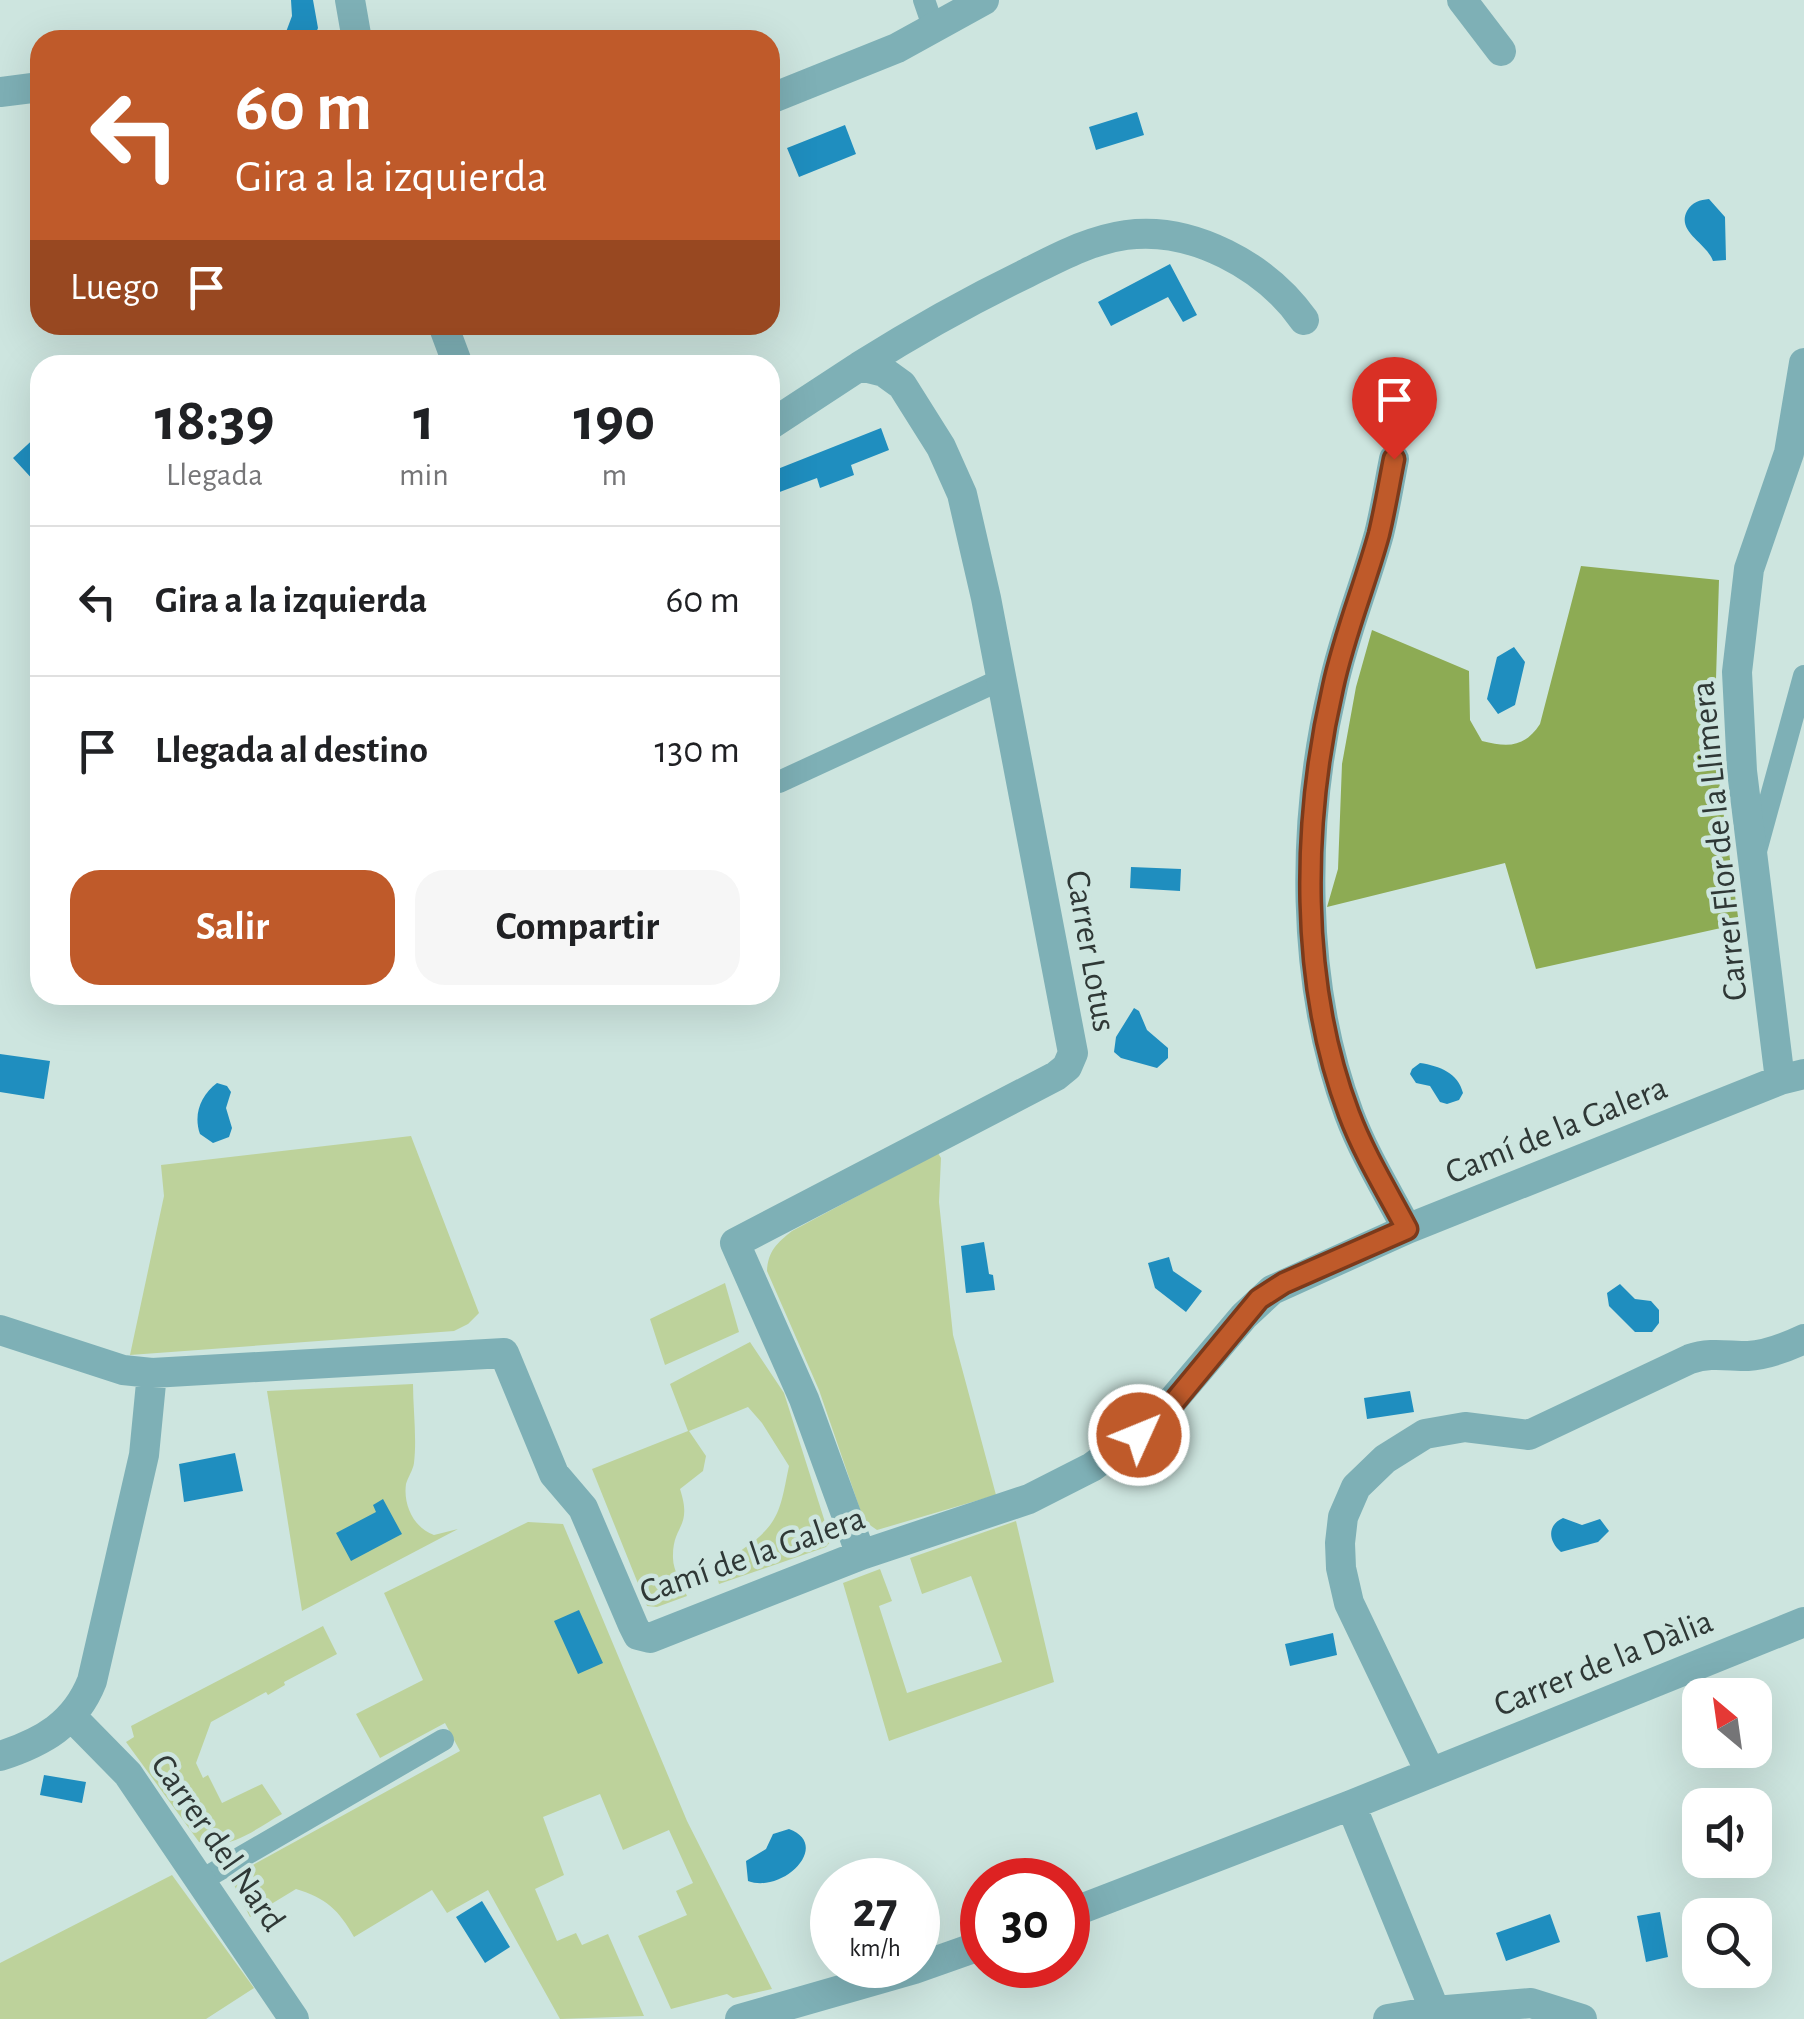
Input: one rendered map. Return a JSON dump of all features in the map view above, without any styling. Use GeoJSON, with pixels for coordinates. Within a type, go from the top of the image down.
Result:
{"type":"FeatureCollection","features":[{"type":"Feature","properties":{"kind":"street"},"geometry":{"type":"LineString","coordinates":[[350,0],[354,30]]}},
{"type":"Feature","properties":{"kind":"street"},"geometry":{"type":"LineString","coordinates":[[780,95],[897,48],[984,0]]}},
{"type":"Feature","properties":{"kind":"street"},"geometry":{"type":"LineString","coordinates":[[1462,0],[1501,51]]}},
{"type":"Feature","properties":{"kind":"street"},"geometry":{"type":"LineString","coordinates":[[0,92],[30,88]]}},
{"type":"Feature","properties":{"kind":"street"},"geometry":{"type":"LineString","coordinates":[[780,418],[946,314],[1044,264],[1099,240],[1129,234],[1180,237],[1223,253],[1280,292],[1304,320]]}},
{"type":"Feature","properties":{"kind":"street","name":"Carrer Flor de la Llimera"},"geometry":{"type":"LineString","coordinates":[[1792,1077],[1753,860],[1742,771],[1737,672],[1749,568],[1790,453],[1804,363]]}},
{"type":"Feature","properties":{"kind":"street","name":"Carrer Lotus"},"geometry":{"type":"LineString","coordinates":[[860,366],[884,372],[902,385],[956,475],[986,598],[1073,1054],[1068,1067],[1056,1076],[735,1243],[804,1399],[861,1556]]}},
{"type":"Feature","properties":{"kind":"street"},"geometry":{"type":"LineString","coordinates":[[1394,459],[1380,530],[1333,684],[1314,792],[1310,865],[1318,972],[1337,1076],[1357,1135],[1407,1229]]}},
{"type":"Feature","properties":{"kind":"street","name":"Camí de la Galera"},"geometry":{"type":"LineString","coordinates":[[152,1373],[504,1353],[554,1474],[583,1508],[632,1625],[638,1634],[650,1638],[861,1556],[1029,1499],[1092,1467],[1156,1420],[1259,1299],[1284,1283],[1407,1229],[1792,1077]]}},
{"type":"Feature","properties":{"kind":"street"},"geometry":{"type":"LineString","coordinates":[[0,1330],[123,1370],[152,1373],[144,1455],[84,1702],[46,1738],[0,1756]]}},
{"type":"Feature","properties":{"kind":"street"},"geometry":{"type":"LineString","coordinates":[[1430,1772],[1350,1603],[1341,1568],[1340,1542],[1343,1518],[1356,1487],[1385,1459],[1425,1434],[1465,1427],[1529,1435],[1690,1359],[1714,1354],[1748,1356],[1804,1339]]}},
{"type":"Feature","properties":{"kind":"street","name":"Carrer de la Dàlia"},"geometry":{"type":"LineString","coordinates":[[1090,1906],[1351,1806],[1804,1622]]}},
{"type":"Feature","properties":{"kind":"street","name":"Carrer del Nard"},"geometry":{"type":"LineString","coordinates":[[72,1717],[128,1774],[294,2019]]}},
{"type":"Feature","properties":{"kind":"street"},"geometry":{"type":"LineString","coordinates":[[1351,1806],[1435,2011]]}},
{"type":"Feature","properties":{"kind":"street"},"geometry":{"type":"LineString","coordinates":[[740,2019],[960,1953]]}},
{"type":"Feature","properties":{"kind":"street"},"geometry":{"type":"LineString","coordinates":[[1388,2019],[1531,2003],[1582,2019]]}},
{"type":"Feature","properties":{"kind":"lane"},"geometry":{"type":"LineString","coordinates":[[924,0],[934,29]]}},
{"type":"Feature","properties":{"kind":"lane"},"geometry":{"type":"LineString","coordinates":[[1753,860],[1804,676]]}},
{"type":"Feature","properties":{"kind":"lane"},"geometry":{"type":"LineString","coordinates":[[780,782],[1000,680]]}},
{"type":"Feature","properties":{"kind":"lane"},"geometry":{"type":"LineString","coordinates":[[200,1882],[442,1740]]}},
{"type":"Feature","properties":{"kind":"green space"},"geometry":{"type":"Polygon","coordinates":[[[1581,566],[1719,580],[1714,745],[1739,924],[1536,969],[1505,863],[1327,907],[1338,869],[1342,764],[1356,687],[1372,630],[1469,671],[1470,720],[1482,741],[1516,744],[1540,724],[1581,566]]]}},
{"type":"Feature","properties":{"kind":"green space"},"geometry":{"type":"Polygon","coordinates":[[[411,1136],[479,1313],[468,1324],[454,1331],[130,1355],[164,1196],[161,1165],[411,1136]]]}},
{"type":"Feature","properties":{"kind":"green space"},"geometry":{"type":"Polygon","coordinates":[[[938,1153],[939,1202],[953,1335],[996,1495],[877,1530],[864,1521],[819,1390],[767,1271],[768,1264],[774,1248],[792,1231],[938,1153]]]}},
{"type":"Feature","properties":{"kind":"green space"},"geometry":{"type":"Polygon","coordinates":[[[725,1283],[739,1332],[665,1365],[650,1319],[725,1283]]]}},
{"type":"Feature","properties":{"kind":"green space"},"geometry":{"type":"Polygon","coordinates":[[[750,1342],[784,1393],[831,1541],[826,1547],[719,1584],[714,1566],[758,1538],[773,1521],[789,1466],[748,1407],[689,1431],[706,1456],[703,1471],[680,1489],[684,1512],[673,1558],[687,1596],[657,1607],[647,1606],[592,1469],[688,1431],[670,1384],[750,1342]]]}},
{"type":"Feature","properties":{"kind":"green space"},"geometry":{"type":"Polygon","coordinates":[[[413,1384],[415,1453],[406,1484],[408,1508],[421,1527],[434,1535],[458,1529],[302,1611],[267,1391],[413,1384]]]}},
{"type":"Feature","properties":{"kind":"green space"},"geometry":{"type":"Polygon","coordinates":[[[1016,1521],[1054,1682],[889,1741],[843,1583],[880,1569],[892,1601],[879,1606],[907,1693],[1002,1662],[971,1576],[922,1594],[910,1558],[1016,1521]]]}},
{"type":"Feature","properties":{"kind":"green space"},"geometry":{"type":"Polygon","coordinates":[[[528,1522],[563,1524],[687,1821],[772,1989],[733,1998],[727,1994],[671,2009],[638,1936],[687,1915],[676,1891],[693,1883],[669,1830],[623,1850],[600,1794],[543,1817],[564,1875],[535,1889],[557,1941],[576,1933],[582,1945],[608,1934],[644,2016],[560,2019],[488,1890],[447,1913],[432,1890],[354,1937],[331,1906],[296,1889],[250,1917],[232,1881],[240,1872],[460,1751],[445,1723],[380,1758],[356,1714],[423,1680],[384,1593],[528,1522]]]}},
{"type":"Feature","properties":{"kind":"green space"},"geometry":{"type":"Polygon","coordinates":[[[323,1626],[337,1654],[284,1682],[268,1695],[266,1692],[211,1722],[196,1763],[203,1778],[208,1775],[222,1803],[262,1784],[282,1814],[232,1841],[199,1842],[126,1742],[134,1737],[131,1726],[323,1626]]]}},
{"type":"Feature","properties":{"kind":"green space"},"geometry":{"type":"Polygon","coordinates":[[[172,1875],[254,1988],[206,2019],[0,2019],[0,1963],[172,1875]]]}},
{"type":"Feature","properties":{"kind":"water"},"geometry":{"type":"Polygon","coordinates":[[[291,0],[313,0],[317,30],[287,30],[292,16],[291,0]]]}},
{"type":"Feature","properties":{"kind":"water"},"geometry":{"type":"Polygon","coordinates":[[[1137,112],[1144,135],[1096,150],[1089,127],[1137,112]]]}},
{"type":"Feature","properties":{"kind":"water"},"geometry":{"type":"Polygon","coordinates":[[[845,125],[856,154],[799,177],[787,148],[845,125]]]}},
{"type":"Feature","properties":{"kind":"water"},"geometry":{"type":"Polygon","coordinates":[[[1709,199],[1725,217],[1726,260],[1713,261],[1686,225],[1689,208],[1709,199]]]}},
{"type":"Feature","properties":{"kind":"water"},"geometry":{"type":"Polygon","coordinates":[[[1170,264],[1197,315],[1183,322],[1168,297],[1111,326],[1098,302],[1170,264]]]}},
{"type":"Feature","properties":{"kind":"water"},"geometry":{"type":"Polygon","coordinates":[[[881,428],[889,450],[851,465],[854,475],[820,488],[817,478],[780,492],[780,468],[881,428]]]}},
{"type":"Feature","properties":{"kind":"water"},"geometry":{"type":"Polygon","coordinates":[[[30,442],[30,476],[13,458],[30,442]]]}},
{"type":"Feature","properties":{"kind":"water"},"geometry":{"type":"Polygon","coordinates":[[[1514,647],[1525,662],[1515,705],[1498,714],[1487,699],[1497,657],[1514,647]]]}},
{"type":"Feature","properties":{"kind":"water"},"geometry":{"type":"Polygon","coordinates":[[[1131,867],[1181,869],[1180,891],[1130,888],[1131,867]]]}},
{"type":"Feature","properties":{"kind":"water"},"geometry":{"type":"Polygon","coordinates":[[[1134,1008],[1147,1030],[1168,1048],[1168,1058],[1157,1068],[1121,1058],[1114,1052],[1116,1037],[1134,1008]]]}},
{"type":"Feature","properties":{"kind":"water"},"geometry":{"type":"Polygon","coordinates":[[[0,1054],[50,1061],[44,1099],[0,1092],[0,1054]]]}},
{"type":"Feature","properties":{"kind":"water"},"geometry":{"type":"Polygon","coordinates":[[[1420,1063],[1452,1076],[1461,1086],[1459,1100],[1440,1102],[1430,1086],[1416,1083],[1410,1074],[1420,1063]]]}},
{"type":"Feature","properties":{"kind":"water"},"geometry":{"type":"Polygon","coordinates":[[[217,1083],[231,1092],[226,1108],[232,1128],[229,1137],[213,1143],[200,1134],[197,1119],[203,1099],[217,1083]]]}},
{"type":"Feature","properties":{"kind":"water"},"geometry":{"type":"Polygon","coordinates":[[[984,1242],[995,1290],[966,1293],[961,1246],[984,1242]]]}},
{"type":"Feature","properties":{"kind":"water"},"geometry":{"type":"Polygon","coordinates":[[[1169,1257],[1173,1271],[1202,1291],[1186,1312],[1155,1288],[1148,1263],[1169,1257]]]}},
{"type":"Feature","properties":{"kind":"water"},"geometry":{"type":"Polygon","coordinates":[[[1620,1284],[1635,1299],[1651,1301],[1659,1310],[1659,1323],[1652,1332],[1635,1332],[1609,1306],[1607,1293],[1620,1284]]]}},
{"type":"Feature","properties":{"kind":"water"},"geometry":{"type":"Polygon","coordinates":[[[1410,1391],[1414,1412],[1367,1419],[1364,1398],[1410,1391]]]}},
{"type":"Feature","properties":{"kind":"water"},"geometry":{"type":"Polygon","coordinates":[[[235,1453],[243,1491],[184,1502],[179,1464],[235,1453]]]}},
{"type":"Feature","properties":{"kind":"water"},"geometry":{"type":"Polygon","coordinates":[[[383,1499],[402,1534],[351,1561],[336,1533],[376,1512],[373,1505],[383,1499]]]}},
{"type":"Feature","properties":{"kind":"water"},"geometry":{"type":"Polygon","coordinates":[[[1563,1518],[1582,1525],[1600,1519],[1609,1531],[1598,1542],[1561,1552],[1551,1534],[1563,1518]]]}},
{"type":"Feature","properties":{"kind":"water"},"geometry":{"type":"Polygon","coordinates":[[[579,1610],[603,1663],[578,1674],[554,1621],[579,1610]]]}},
{"type":"Feature","properties":{"kind":"water"},"geometry":{"type":"Polygon","coordinates":[[[1333,1633],[1337,1655],[1290,1666],[1285,1644],[1333,1633]]]}},
{"type":"Feature","properties":{"kind":"water"},"geometry":{"type":"Polygon","coordinates":[[[44,1775],[86,1782],[82,1803],[40,1795],[44,1775]]]}},
{"type":"Feature","properties":{"kind":"water"},"geometry":{"type":"Polygon","coordinates":[[[789,1829],[801,1836],[806,1846],[798,1866],[775,1881],[748,1881],[746,1861],[766,1849],[773,1834],[789,1829]]]}},
{"type":"Feature","properties":{"kind":"water"},"geometry":{"type":"Polygon","coordinates":[[[482,1901],[510,1947],[485,1963],[456,1917],[482,1901]]]}},
{"type":"Feature","properties":{"kind":"water"},"geometry":{"type":"Polygon","coordinates":[[[1660,1912],[1668,1957],[1646,1962],[1637,1916],[1660,1912]]]}},
{"type":"Feature","properties":{"kind":"water"},"geometry":{"type":"Polygon","coordinates":[[[1550,1914],[1560,1942],[1506,1961],[1496,1933],[1550,1914]]]}},
{"type":"Feature","properties":{"kind":"route"},"geometry":{"type":"LineString","coordinates":[[1139,1435],[1173,1403],[1259,1299],[1284,1283],[1407,1229],[1357,1135],[1337,1076],[1318,972],[1310,849],[1314,792],[1333,684],[1380,530],[1394,459]]}}]}
